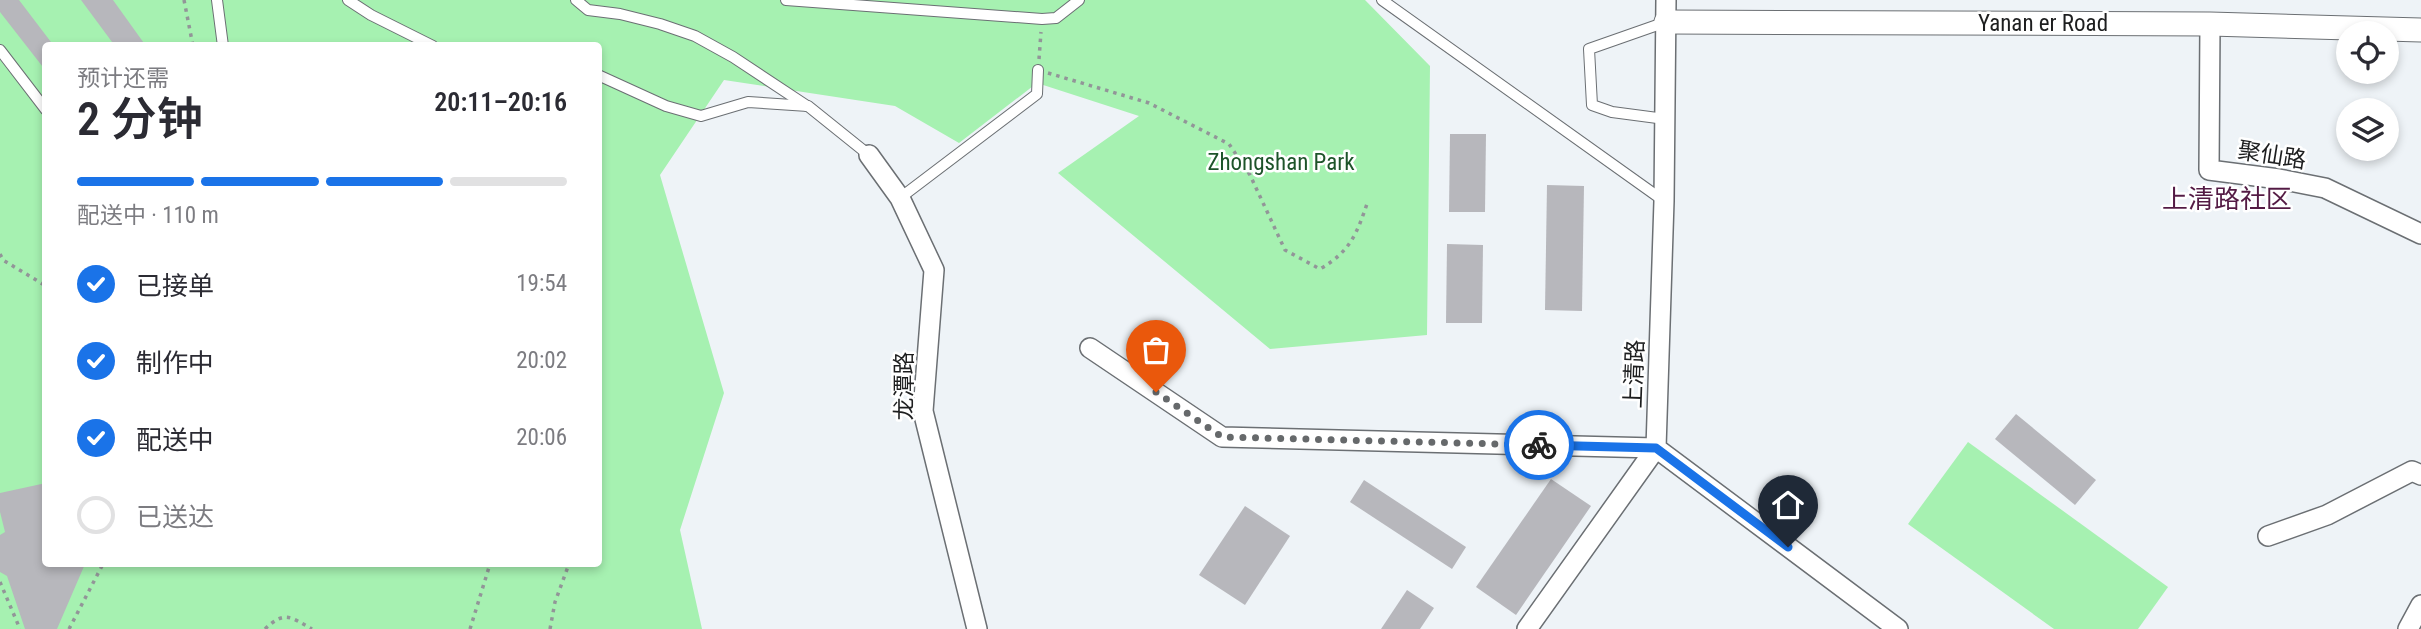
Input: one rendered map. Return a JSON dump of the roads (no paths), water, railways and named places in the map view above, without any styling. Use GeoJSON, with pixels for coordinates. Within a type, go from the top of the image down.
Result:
{"type":"FeatureCollection","features":[{"type":"Feature","properties":{"kind":"street","name":"上清路"},"geometry":{"type":"LineString","coordinates":[[1656,448],[1664,201],[1666,11]]}},
{"type":"Feature","properties":{"kind":"street","name":"Yanan er Road"},"geometry":{"type":"LineString","coordinates":[[1666,11],[2421,30]]}},
{"type":"Feature","properties":{"kind":"street","name":"聚仙路"},"geometry":{"type":"LineString","coordinates":[[2210,24],[2209,170],[2279,178],[2325,188],[2421,234]]}},
{"type":"Feature","properties":{"kind":"street","name":"龙潭路"},"geometry":{"type":"LineString","coordinates":[[869,155],[900,198],[934,270],[923,411],[977,629]]}},
{"type":"Feature","properties":{"kind":"street"},"geometry":{"type":"LineString","coordinates":[[1090,348],[1222,437],[1656,448],[1898,629]]}},
{"type":"Feature","properties":{"kind":"street"},"geometry":{"type":"LineString","coordinates":[[1528,629],[1656,448]]}},
{"type":"Feature","properties":{"kind":"street"},"geometry":{"type":"LineString","coordinates":[[2268,536],[2328,515],[2412,471],[2421,475]]}},
{"type":"Feature","properties":{"kind":"street"},"geometry":{"type":"LineString","coordinates":[[2408,629],[2421,605]]}},
{"type":"Feature","properties":{"kind":"lane"},"geometry":{"type":"LineString","coordinates":[[217,0],[222,42]]}},
{"type":"Feature","properties":{"kind":"lane"},"geometry":{"type":"LineString","coordinates":[[348,0],[371,16],[425,42]]}},
{"type":"Feature","properties":{"kind":"lane"},"geometry":{"type":"LineString","coordinates":[[576,0],[588,10],[660,24],[695,36],[733,57],[808,106],[869,155]]}},
{"type":"Feature","properties":{"kind":"lane"},"geometry":{"type":"LineString","coordinates":[[786,0],[1042,19],[1056,18],[1079,0]]}},
{"type":"Feature","properties":{"kind":"lane"},"geometry":{"type":"LineString","coordinates":[[1382,0],[1664,201]]}},
{"type":"Feature","properties":{"kind":"lane"},"geometry":{"type":"LineString","coordinates":[[1665,118],[1612,112],[1591,105],[1589,49],[1626,38],[1666,11]]}},
{"type":"Feature","properties":{"kind":"lane"},"geometry":{"type":"LineString","coordinates":[[0,50],[42,105]]}},
{"type":"Feature","properties":{"kind":"lane"},"geometry":{"type":"LineString","coordinates":[[900,198],[1037,94],[1038,70]]}},
{"type":"Feature","properties":{"kind":"lane"},"geometry":{"type":"LineString","coordinates":[[602,77],[666,106],[701,116],[748,102],[808,106]]}},
{"type":"Feature","properties":{"kind":"district","name":"上清路社区"},"geometry":{"type":"Point","coordinates":[2227,199]}},
{"type":"Feature","properties":{"kind":"park label","name":"Zhongshan Park"},"geometry":{"type":"Point","coordinates":[1281,162]}}]}
